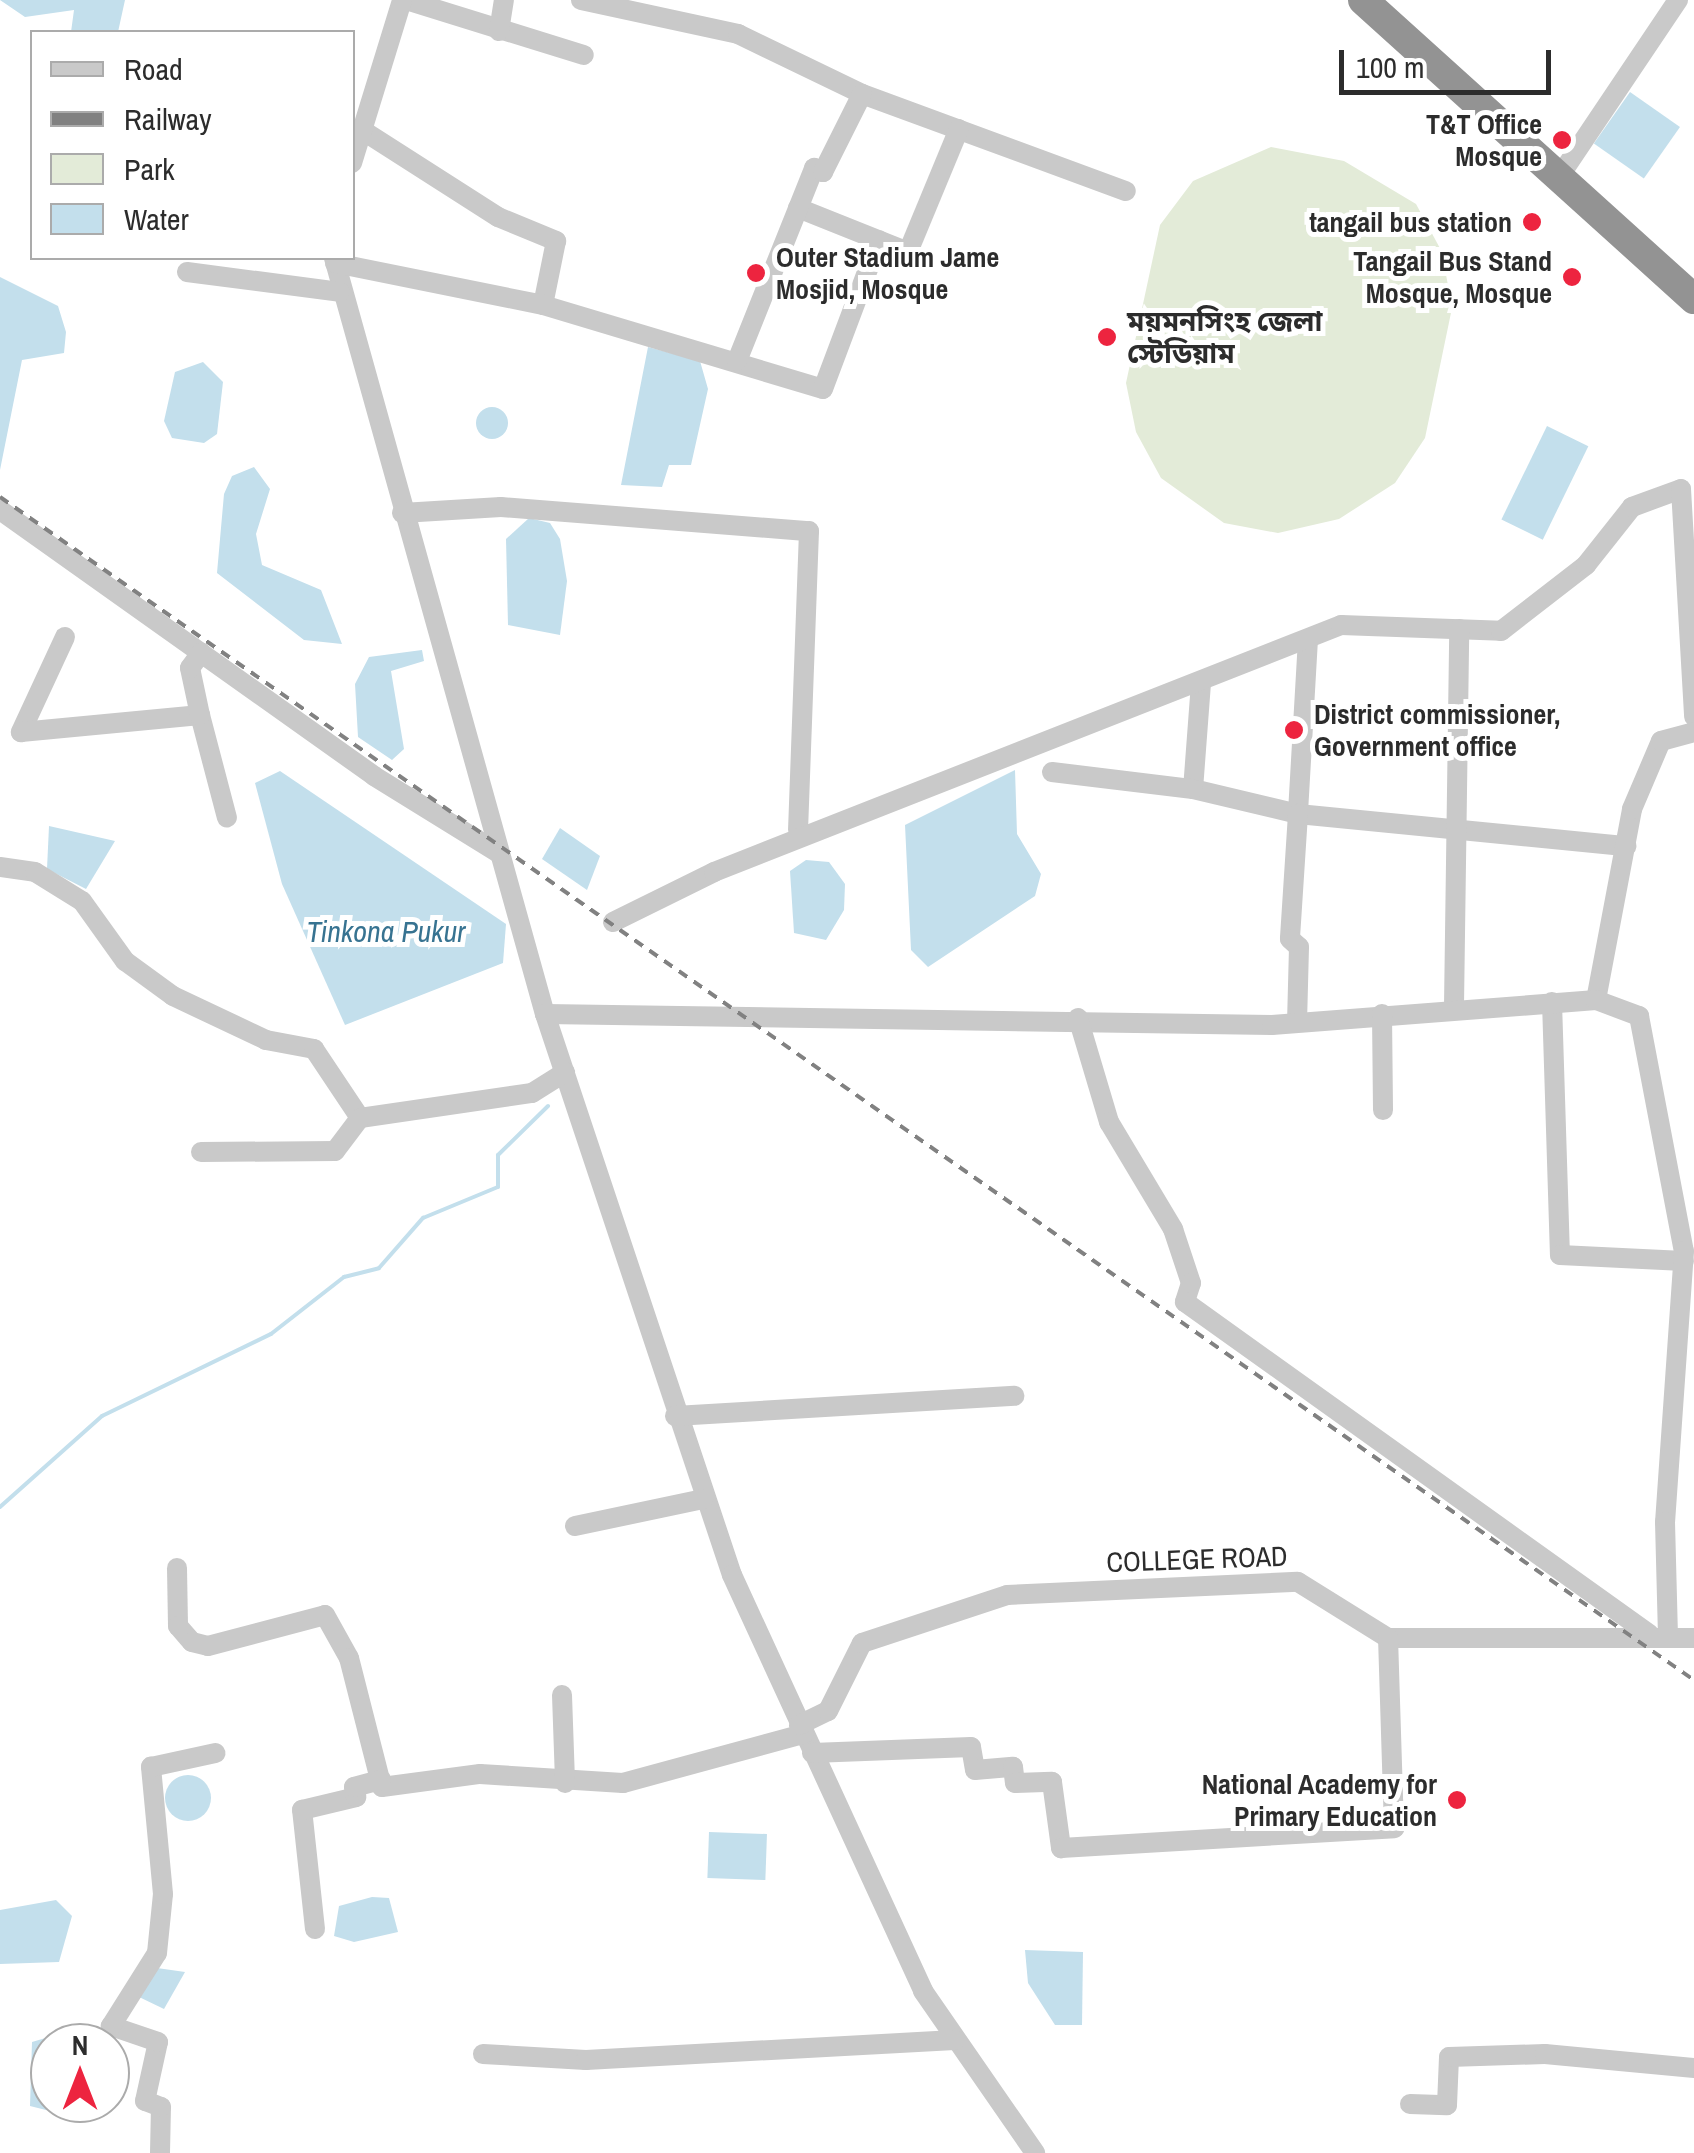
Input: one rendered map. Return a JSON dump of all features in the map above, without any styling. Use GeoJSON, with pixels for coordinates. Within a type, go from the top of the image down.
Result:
{"type":"FeatureCollection","features":[{"type":"Feature","properties":{"kind":"highway"},"geometry":{"type":"LineString","coordinates":[[1363,0],[1557,180],[1694,299]]}},
{"type":"Feature","properties":{"kind":"street"},"geometry":{"type":"LineString","coordinates":[[355,153],[404,0],[584,55]]}},
{"type":"Feature","properties":{"kind":"street"},"geometry":{"type":"LineString","coordinates":[[499,31],[504,0]]}},
{"type":"Feature","properties":{"kind":"street"},"geometry":{"type":"LineString","coordinates":[[581,0],[738,34],[862,94],[1126,191]]}},
{"type":"Feature","properties":{"kind":"street"},"geometry":{"type":"LineString","coordinates":[[1557,180],[1677,0]]}},
{"type":"Feature","properties":{"kind":"street"},"geometry":{"type":"LineString","coordinates":[[737,362],[798,208],[862,94]]}},
{"type":"Feature","properties":{"kind":"street"},"geometry":{"type":"LineString","coordinates":[[362,130],[498,217],[556,241],[543,305]]}},
{"type":"Feature","properties":{"kind":"street"},"geometry":{"type":"LineString","coordinates":[[798,208],[908,252],[959,130]]}},
{"type":"Feature","properties":{"kind":"street"},"geometry":{"type":"LineString","coordinates":[[879,240],[823,389],[543,305],[334,260],[545,1014],[704,1499],[812,1754],[954,2040],[1036,2153]]}},
{"type":"Feature","properties":{"kind":"street"},"geometry":{"type":"LineString","coordinates":[[187,272],[340,292]]}},
{"type":"Feature","properties":{"kind":"street"},"geometry":{"type":"LineString","coordinates":[[613,922],[714,872],[1341,626],[1502,631],[1586,566],[1632,507],[1687,486],[1694,717]]}},
{"type":"Feature","properties":{"kind":"street"},"geometry":{"type":"LineString","coordinates":[[402,512],[500,507],[809,531],[798,830]]}},
{"type":"Feature","properties":{"kind":"street"},"geometry":{"type":"LineString","coordinates":[[0,510],[201,653],[497,852]]}},
{"type":"Feature","properties":{"kind":"street"},"geometry":{"type":"LineString","coordinates":[[1454,1006],[1459,630]]}},
{"type":"Feature","properties":{"kind":"street"},"geometry":{"type":"LineString","coordinates":[[65,637],[21,732],[200,715]]}},
{"type":"Feature","properties":{"kind":"street"},"geometry":{"type":"LineString","coordinates":[[1297,1022],[1299,947],[1290,940],[1308,638]]}},
{"type":"Feature","properties":{"kind":"street"},"geometry":{"type":"LineString","coordinates":[[201,653],[190,668],[227,818]]}},
{"type":"Feature","properties":{"kind":"street"},"geometry":{"type":"LineString","coordinates":[[1193,788],[1201,683]]}},
{"type":"Feature","properties":{"kind":"street"},"geometry":{"type":"LineString","coordinates":[[1596,1000],[1626,846],[1661,741],[1694,732]]}},
{"type":"Feature","properties":{"kind":"street"},"geometry":{"type":"LineString","coordinates":[[1052,772],[1193,788],[1298,814],[1456,834],[1626,846]]}},
{"type":"Feature","properties":{"kind":"street"},"geometry":{"type":"LineString","coordinates":[[0,867],[35,872],[82,900],[125,962],[173,996],[266,1040],[314,1049],[360,1118]]}},
{"type":"Feature","properties":{"kind":"street"},"geometry":{"type":"LineString","coordinates":[[545,1014],[1297,1022],[1454,1006],[1596,1000],[1639,1016],[1684,1261],[1659,1635]]}},
{"type":"Feature","properties":{"kind":"street"},"geometry":{"type":"LineString","coordinates":[[1552,1002],[1560,1254],[1684,1261]]}},
{"type":"Feature","properties":{"kind":"street"},"geometry":{"type":"LineString","coordinates":[[1382,1014],[1383,1110]]}},
{"type":"Feature","properties":{"kind":"street"},"geometry":{"type":"LineString","coordinates":[[1078,1018],[1109,1122],[1173,1228],[1192,1284],[1185,1302],[1659,1635]]}},
{"type":"Feature","properties":{"kind":"street"},"geometry":{"type":"LineString","coordinates":[[201,1152],[335,1150],[360,1118],[532,1094],[565,1072]]}},
{"type":"Feature","properties":{"kind":"street"},"geometry":{"type":"LineString","coordinates":[[675,1416],[1014,1396]]}},
{"type":"Feature","properties":{"kind":"street"},"geometry":{"type":"LineString","coordinates":[[575,1526],[704,1499]]}},
{"type":"Feature","properties":{"kind":"street"},"geometry":{"type":"LineString","coordinates":[[177,1568],[178,1626],[192,1642],[208,1646],[325,1616],[349,1658],[382,1787],[480,1774],[565,1784],[699,1768],[801,1729]]}},
{"type":"Feature","properties":{"kind":"street","name":"COLLEGE ROAD"},"geometry":{"type":"LineString","coordinates":[[801,1729],[828,1711],[862,1643],[1007,1595],[1306,1583],[1388,1638]]}},
{"type":"Feature","properties":{"kind":"street"},"geometry":{"type":"LineString","coordinates":[[812,1754],[972,1747],[975,1770],[1012,1767],[1015,1782],[1052,1782],[1061,1848],[1394,1828],[1388,1638],[1694,1638]]}},
{"type":"Feature","properties":{"kind":"street"},"geometry":{"type":"LineString","coordinates":[[562,1695],[565,1784]]}},
{"type":"Feature","properties":{"kind":"street"},"geometry":{"type":"LineString","coordinates":[[160,2153],[161,2107],[145,2102],[158,2042],[111,2026],[157,1953],[163,1894],[150,1767],[216,1752]]}},
{"type":"Feature","properties":{"kind":"street"},"geometry":{"type":"LineString","coordinates":[[315,1929],[302,1810],[356,1797],[354,1786],[381,1780]]}},
{"type":"Feature","properties":{"kind":"street"},"geometry":{"type":"LineString","coordinates":[[484,2054],[586,2060],[954,2040]]}},
{"type":"Feature","properties":{"kind":"street"},"geometry":{"type":"LineString","coordinates":[[1410,2104],[1447,2106],[1449,2057],[1694,2068]]}},
{"type":"Feature","properties":{"kind":"green space"},"geometry":{"type":"Polygon","coordinates":[[[1271,147],[1344,161],[1416,204],[1442,252],[1452,308],[1425,438],[1395,483],[1339,519],[1278,533],[1224,523],[1161,478],[1136,432],[1126,383],[1160,225],[1193,181],[1271,147]]]}},
{"type":"Feature","properties":{"kind":"water"},"geometry":{"type":"Polygon","coordinates":[[[0,0],[125,0],[118,30],[71,30],[74,10],[25,17],[0,0]]]}},
{"type":"Feature","properties":{"kind":"water"},"geometry":{"type":"Polygon","coordinates":[[[1630,92],[1680,127],[1644,179],[1594,144],[1630,92]]]}},
{"type":"Feature","properties":{"kind":"water"},"geometry":{"type":"Polygon","coordinates":[[[0,277],[58,306],[66,332],[64,353],[22,360],[0,470],[0,277]]]}},
{"type":"Feature","properties":{"kind":"water"},"geometry":{"type":"Polygon","coordinates":[[[648,347],[700,361],[708,389],[691,465],[669,465],[662,487],[621,485],[648,347]]]}},
{"type":"Feature","properties":{"kind":"water"},"geometry":{"type":"Polygon","coordinates":[[[203,362],[223,382],[217,434],[204,443],[172,438],[164,421],[175,372],[203,362]]]}},
{"type":"Feature","properties":{"kind":"water"},"geometry":{"type":"Polygon","coordinates":[[[492,407],[504,411],[508,423],[504,435],[492,439],[480,435],[476,423],[480,411],[492,407]]]}},
{"type":"Feature","properties":{"kind":"water"},"geometry":{"type":"Polygon","coordinates":[[[1547,426],[1588,446],[1543,540],[1501,519],[1547,426]]]}},
{"type":"Feature","properties":{"kind":"water"},"geometry":{"type":"Polygon","coordinates":[[[254,467],[270,489],[256,534],[262,565],[321,590],[342,644],[304,640],[217,573],[224,494],[232,476],[254,467]]]}},
{"type":"Feature","properties":{"kind":"water"},"geometry":{"type":"Polygon","coordinates":[[[529,518],[550,523],[560,539],[567,581],[560,635],[508,625],[506,539],[529,518]]]}},
{"type":"Feature","properties":{"kind":"water"},"geometry":{"type":"Polygon","coordinates":[[[422,650],[424,661],[391,671],[404,749],[392,760],[358,737],[355,684],[369,657],[422,650]]]}},
{"type":"Feature","properties":{"kind":"water"},"geometry":{"type":"Polygon","coordinates":[[[1015,770],[1017,834],[1041,874],[1035,896],[928,967],[911,950],[905,825],[1015,770]]]}},
{"type":"Feature","properties":{"kind":"water","name":"Tinkona Pukur"},"geometry":{"type":"Polygon","coordinates":[[[280,771],[506,924],[503,963],[345,1025],[282,884],[255,783],[280,771]]]}},
{"type":"Feature","properties":{"kind":"water"},"geometry":{"type":"Polygon","coordinates":[[[49,826],[115,841],[86,889],[47,869],[49,826]]]}},
{"type":"Feature","properties":{"kind":"water"},"geometry":{"type":"Polygon","coordinates":[[[560,828],[600,856],[587,890],[542,859],[560,828]]]}},
{"type":"Feature","properties":{"kind":"water"},"geometry":{"type":"Polygon","coordinates":[[[806,860],[829,862],[845,884],[844,910],[826,940],[794,933],[790,871],[806,860]]]}},
{"type":"Feature","properties":{"kind":"water"},"geometry":{"type":"Polygon","coordinates":[[[188,1775],[204,1782],[211,1798],[204,1814],[188,1821],[172,1814],[165,1798],[172,1782],[188,1775]]]}},
{"type":"Feature","properties":{"kind":"water"},"geometry":{"type":"Polygon","coordinates":[[[709,1832],[767,1834],[765,1880],[707,1878],[709,1832]]]}},
{"type":"Feature","properties":{"kind":"water"},"geometry":{"type":"Polygon","coordinates":[[[372,1897],[389,1898],[398,1932],[354,1942],[334,1936],[339,1906],[372,1897]]]}},
{"type":"Feature","properties":{"kind":"water"},"geometry":{"type":"Polygon","coordinates":[[[56,1900],[72,1916],[59,1962],[0,1964],[0,1910],[56,1900]]]}},
{"type":"Feature","properties":{"kind":"water"},"geometry":{"type":"Polygon","coordinates":[[[1025,1950],[1083,1952],[1082,2025],[1055,2025],[1028,1983],[1025,1950]]]}},
{"type":"Feature","properties":{"kind":"water"},"geometry":{"type":"Polygon","coordinates":[[[157,1968],[185,1972],[164,2009],[137,1996],[157,1968]]]}},
{"type":"Feature","properties":{"kind":"waterway"},"geometry":{"type":"LineString","coordinates":[[0,1507],[102,1416],[271,1334],[344,1277],[379,1268],[423,1218],[498,1187],[498,1155],[548,1106]]}},
{"type":"Feature","properties":{"kind":"railway"},"geometry":{"type":"LineString","coordinates":[[0,497],[1694,1680]]}},
{"type":"Feature","properties":{"kind":"place","name":"T&T Office Mosque"},"geometry":{"type":"Point","coordinates":[1562,140]}},
{"type":"Feature","properties":{"kind":"place","name":"tangail bus station"},"geometry":{"type":"Point","coordinates":[1532,222]}},
{"type":"Feature","properties":{"kind":"place","name":"Outer Stadium Jame Mosjid, Mosque"},"geometry":{"type":"Point","coordinates":[756,273]}},
{"type":"Feature","properties":{"kind":"place","name":"Tangail Bus Stand Mosque, Mosque"},"geometry":{"type":"Point","coordinates":[1572,277]}},
{"type":"Feature","properties":{"kind":"place","name":"ময়মনসিংহ জেলা স্টেডিয়াম"},"geometry":{"type":"Point","coordinates":[1107,337]}},
{"type":"Feature","properties":{"kind":"place","name":"District commissioner, Government office"},"geometry":{"type":"Point","coordinates":[1294,730]}},
{"type":"Feature","properties":{"kind":"place","name":"National Academy for Primary Education"},"geometry":{"type":"Point","coordinates":[1457,1800]}}]}
